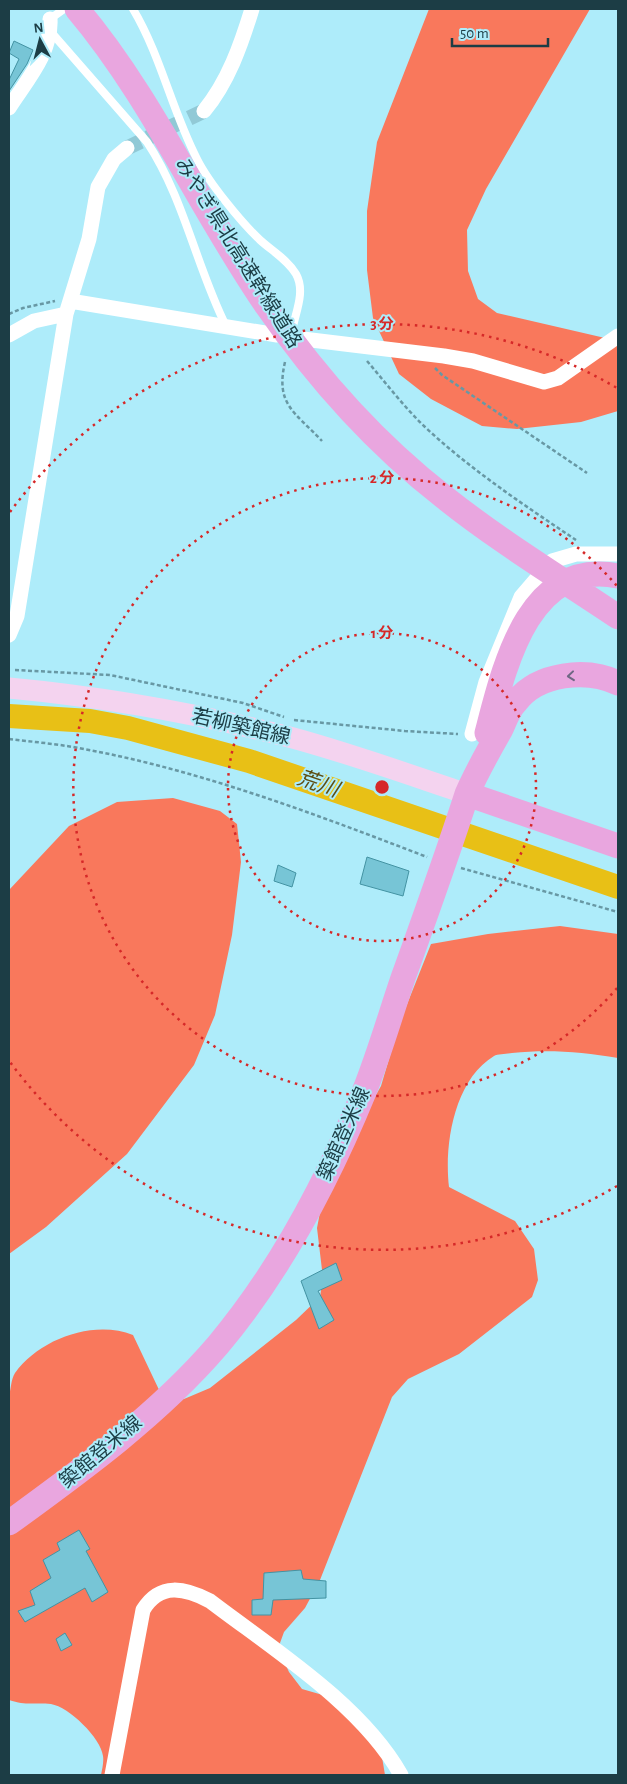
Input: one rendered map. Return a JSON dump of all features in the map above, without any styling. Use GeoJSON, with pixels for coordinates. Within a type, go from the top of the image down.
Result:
{"type":"FeatureCollection","features":[{"type":"Feature","properties":{"kind":"main road","name":"みやぎ県北高速幹線道路"},"geometry":{"type":"LineString","coordinates":[[77,9],[143,101],[266,304],[323,379],[375,435],[443,497],[618,617]]}},
{"type":"Feature","properties":{"kind":"main road"},"geometry":{"type":"LineString","coordinates":[[478,770],[499,690],[521,631],[531,612],[544,595],[558,586],[580,577],[599,574],[618,576]]}},
{"type":"Feature","properties":{"kind":"main road"},"geometry":{"type":"LineString","coordinates":[[478,770],[516,701],[534,686],[559,677],[585,674],[609,678],[618,683]]}},
{"type":"Feature","properties":{"kind":"main road","name":"若柳築館線"},"geometry":{"type":"LineString","coordinates":[[9,688],[172,711],[250,728],[342,752],[465,802]]}},
{"type":"Feature","properties":{"kind":"main road","name":"築館登米線"},"geometry":{"type":"LineString","coordinates":[[9,1524],[63,1484],[123,1435],[170,1393],[217,1345],[260,1289],[298,1230],[330,1171],[365,1090],[465,802],[478,770]]}},
{"type":"Feature","properties":{"kind":"main road"},"geometry":{"type":"LineString","coordinates":[[465,802],[618,846]]}},
{"type":"Feature","properties":{"kind":"street"},"geometry":{"type":"LineString","coordinates":[[204,112],[219,91],[234,60],[252,9]]}},
{"type":"Feature","properties":{"kind":"street"},"geometry":{"type":"LineString","coordinates":[[9,108],[44,53],[50,26]]}},
{"type":"Feature","properties":{"kind":"street"},"geometry":{"type":"LineString","coordinates":[[9,634],[17,616],[68,308],[89,239],[98,187],[114,160],[127,148]]}},
{"type":"Feature","properties":{"kind":"street"},"geometry":{"type":"LineString","coordinates":[[9,336],[34,321],[68,308],[226,326],[277,335]]}},
{"type":"Feature","properties":{"kind":"street"},"geometry":{"type":"LineString","coordinates":[[303,339],[362,345],[473,361],[544,382],[558,378],[618,336]]}},
{"type":"Feature","properties":{"kind":"street"},"geometry":{"type":"LineString","coordinates":[[472,734],[486,682],[522,597],[552,561],[576,554],[618,554]]}},
{"type":"Feature","properties":{"kind":"street"},"geometry":{"type":"LineString","coordinates":[[112,1775],[143,1610],[150,1598],[165,1591],[178,1590],[191,1591],[210,1600],[343,1704],[378,1739],[401,1775]]}},
{"type":"Feature","properties":{"kind":"lane"},"geometry":{"type":"LineString","coordinates":[[64,9],[50,26],[147,142],[157,157],[172,186],[211,296],[226,326]]}},
{"type":"Feature","properties":{"kind":"lane"},"geometry":{"type":"LineString","coordinates":[[133,9],[146,31],[197,160],[216,188],[259,239],[284,260],[296,275],[301,297],[293,326]]}},
{"type":"Feature","properties":{"kind":"path"},"geometry":{"type":"LineString","coordinates":[[362,345],[367,360],[404,405],[426,428],[482,476],[581,544],[587,553]]}},
{"type":"Feature","properties":{"kind":"path"},"geometry":{"type":"LineString","coordinates":[[423,354],[442,375],[586,473]]}},
{"type":"Feature","properties":{"kind":"path"},"geometry":{"type":"LineString","coordinates":[[286,357],[281,386],[286,403],[322,441]]}},
{"type":"Feature","properties":{"kind":"path"},"geometry":{"type":"LineString","coordinates":[[9,670],[110,675],[243,703],[290,719],[405,731],[472,734]]}},
{"type":"Feature","properties":{"kind":"path"},"geometry":{"type":"LineString","coordinates":[[9,739],[83,749],[153,764],[236,788],[445,860],[618,912]]}},
{"type":"Feature","properties":{"kind":"shaded area"},"geometry":{"type":"Polygon","coordinates":[[[429,9],[590,9],[486,189],[467,230],[468,271],[478,299],[497,313],[618,341],[618,411],[581,422],[517,429],[482,426],[431,399],[399,374],[373,318],[367,270],[367,211],[377,142],[429,9]]]}},
{"type":"Feature","properties":{"kind":"shaded area"},"geometry":{"type":"Polygon","coordinates":[[[173,798],[220,811],[237,824],[241,862],[232,935],[215,1015],[194,1065],[127,1154],[46,1227],[9,1254],[9,890],[69,826],[117,802],[173,798]]]}},
{"type":"Feature","properties":{"kind":"shaded area"},"geometry":{"type":"Polygon","coordinates":[[[560,926],[618,934],[618,1058],[552,1051],[494,1056],[480,1067],[469,1081],[461,1097],[450,1133],[448,1152],[449,1187],[515,1221],[534,1249],[538,1280],[532,1297],[459,1354],[408,1379],[392,1397],[320,1580],[305,1608],[284,1632],[280,1643],[282,1657],[289,1672],[302,1689],[340,1700],[382,1757],[385,1775],[101,1775],[103,1756],[101,1749],[90,1732],[75,1717],[58,1706],[51,1704],[9,1700],[9,1396],[15,1373],[38,1350],[68,1335],[101,1329],[118,1331],[133,1335],[161,1394],[172,1400],[184,1399],[210,1388],[296,1320],[320,1297],[323,1278],[317,1228],[322,1202],[362,1120],[381,1086],[400,1022],[431,944],[488,934],[560,926]]]}},
{"type":"Feature","properties":{"kind":"building"},"geometry":{"type":"Polygon","coordinates":[[[14,41],[33,50],[27,64],[9,91],[9,80],[19,59],[9,53],[14,41]]]}},
{"type":"Feature","properties":{"kind":"building"},"geometry":{"type":"Polygon","coordinates":[[[367,857],[409,871],[403,896],[360,884],[367,857]]]}},
{"type":"Feature","properties":{"kind":"building"},"geometry":{"type":"Polygon","coordinates":[[[278,865],[296,873],[292,887],[274,881],[278,865]]]}},
{"type":"Feature","properties":{"kind":"building"},"geometry":{"type":"Polygon","coordinates":[[[336,1263],[342,1280],[318,1291],[334,1320],[319,1329],[301,1281],[336,1263]]]}},
{"type":"Feature","properties":{"kind":"building"},"geometry":{"type":"Polygon","coordinates":[[[79,1530],[90,1549],[86,1551],[108,1592],[92,1602],[85,1588],[25,1622],[18,1611],[35,1605],[30,1591],[51,1578],[43,1560],[60,1550],[57,1543],[79,1530]]]}},
{"type":"Feature","properties":{"kind":"building"},"geometry":{"type":"Polygon","coordinates":[[[301,1570],[303,1579],[326,1581],[326,1598],[273,1600],[271,1615],[252,1615],[252,1600],[263,1599],[264,1573],[301,1570]]]}},
{"type":"Feature","properties":{"kind":"building"},"geometry":{"type":"Polygon","coordinates":[[[65,1633],[72,1645],[61,1651],[56,1639],[65,1633]]]}},
{"type":"Feature","properties":{"kind":"waterway","name":"荒川"},"geometry":{"type":"LineString","coordinates":[[9,716],[90,721],[128,728],[249,761],[618,887]]}},
{"type":"Feature","properties":{"kind":"tunnel"},"geometry":{"type":"LineString","coordinates":[[127,148],[204,111]]}}]}
